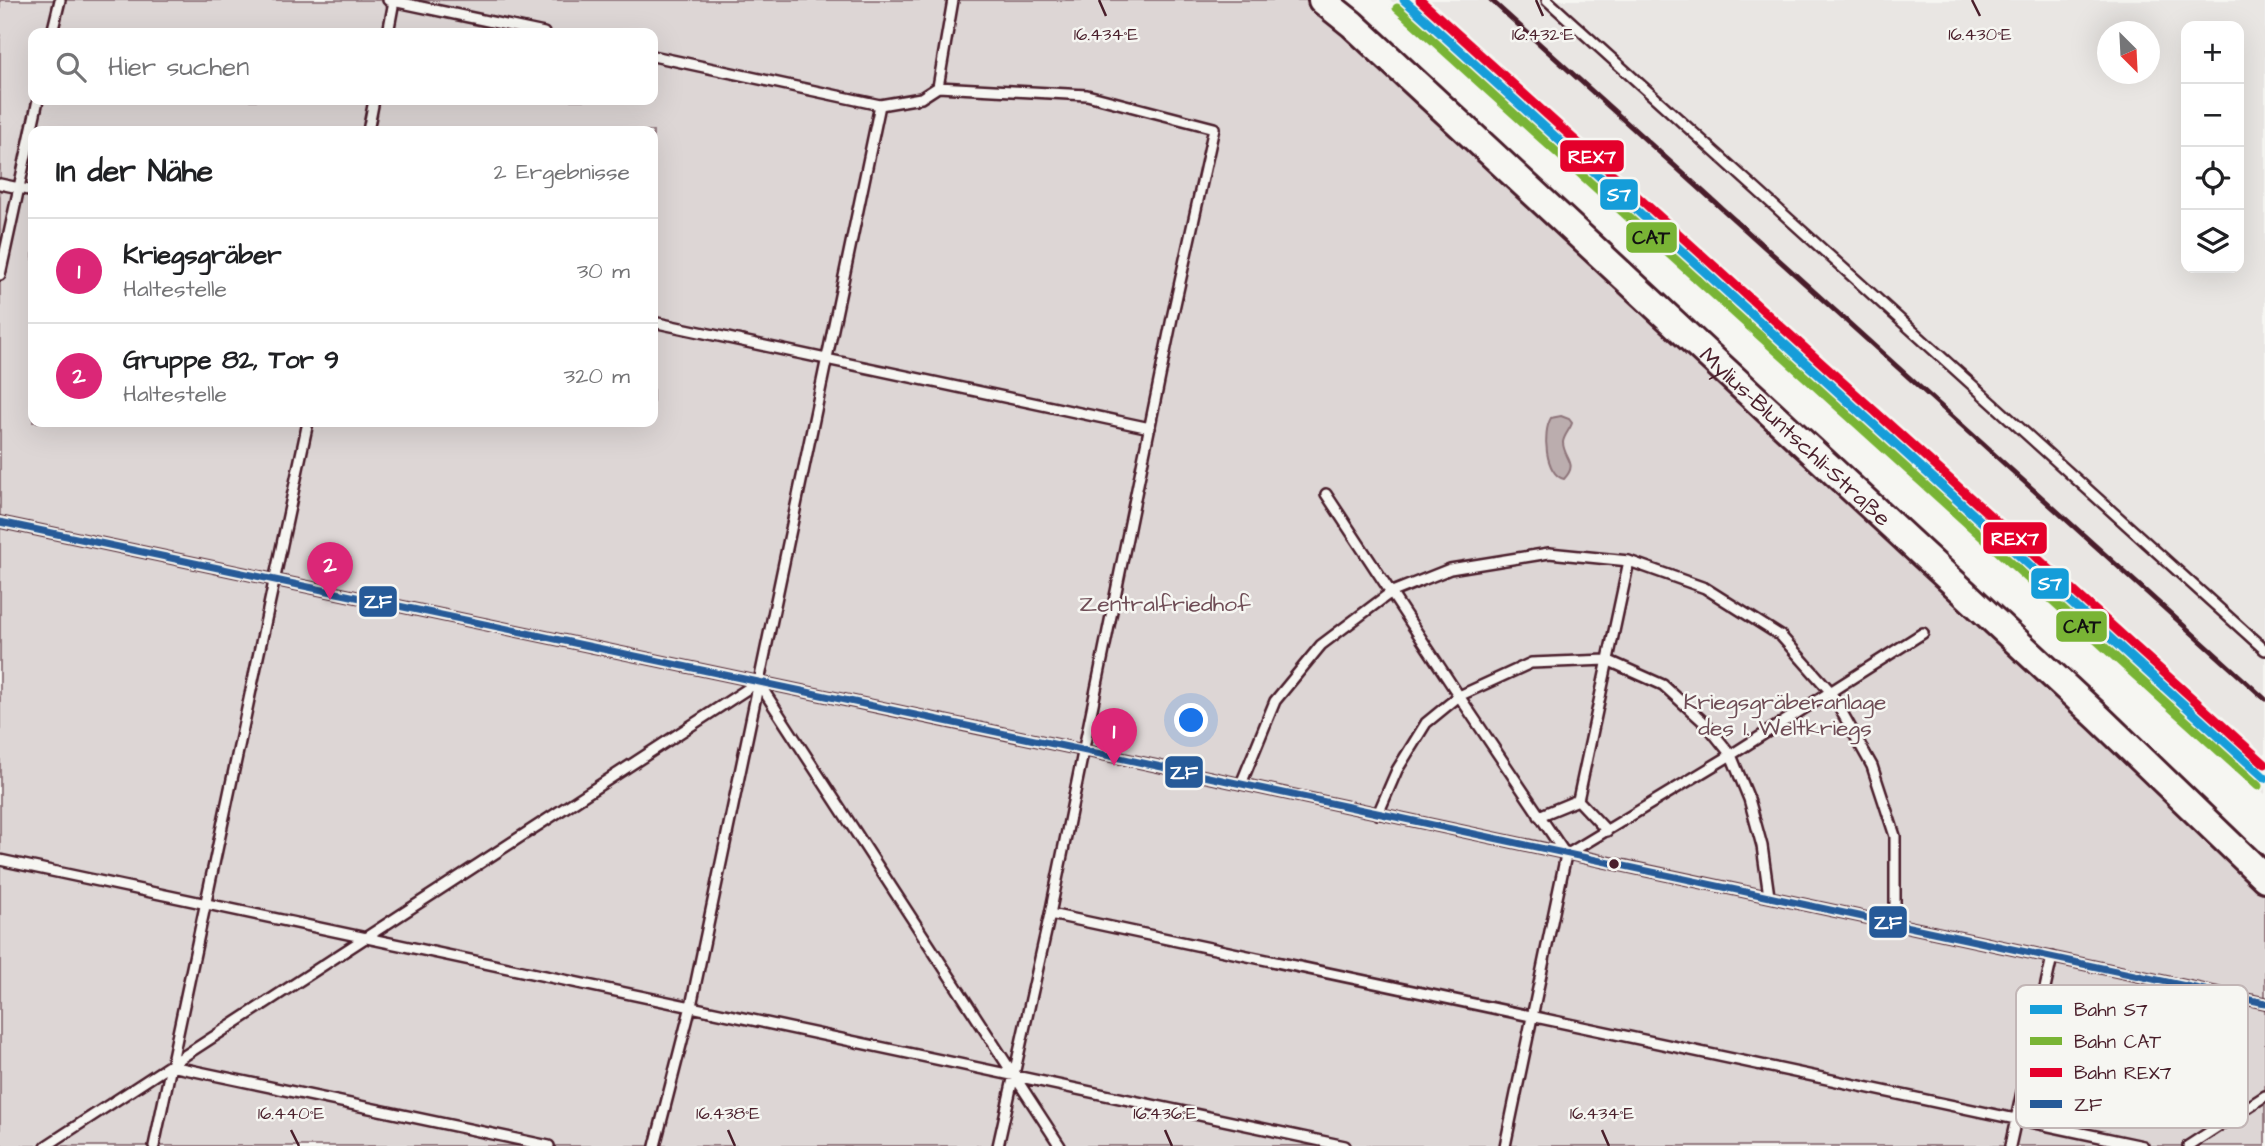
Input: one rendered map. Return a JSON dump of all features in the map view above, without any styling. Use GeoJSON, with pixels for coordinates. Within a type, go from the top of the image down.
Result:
{"type":"FeatureCollection","features":[{"type":"Feature","properties":{"kind":"street","name":"Mylius-Bluntschli-Straße"},"geometry":{"type":"LineString","coordinates":[[1322,0],[1352,24],[2099,718],[2265,878]]}},
{"type":"Feature","properties":{"kind":"lane"},"geometry":{"type":"LineString","coordinates":[[53,28],[60,0]]}},
{"type":"Feature","properties":{"kind":"lane"},"geometry":{"type":"LineString","coordinates":[[938,87],[953,0]]}},
{"type":"Feature","properties":{"kind":"lane"},"geometry":{"type":"LineString","coordinates":[[1547,0],[2265,650]]}},
{"type":"Feature","properties":{"kind":"lane"},"geometry":{"type":"LineString","coordinates":[[388,28],[391,1],[520,28]]}},
{"type":"Feature","properties":{"kind":"lane"},"geometry":{"type":"LineString","coordinates":[[658,57],[880,105],[921,98],[938,87],[1087,94],[1214,128],[1050,914],[998,1146]]}},
{"type":"Feature","properties":{"kind":"lane"},"geometry":{"type":"LineString","coordinates":[[32,126],[37,105]]}},
{"type":"Feature","properties":{"kind":"lane"},"geometry":{"type":"LineString","coordinates":[[369,126],[373,105]]}},
{"type":"Feature","properties":{"kind":"lane"},"geometry":{"type":"LineString","coordinates":[[655,1146],[691,1006],[880,105]]}},
{"type":"Feature","properties":{"kind":"lane"},"geometry":{"type":"LineString","coordinates":[[0,275],[28,146]]}},
{"type":"Feature","properties":{"kind":"lane"},"geometry":{"type":"LineString","coordinates":[[0,184],[28,190]]}},
{"type":"Feature","properties":{"kind":"lane"},"geometry":{"type":"LineString","coordinates":[[658,323],[1150,428]]}},
{"type":"Feature","properties":{"kind":"lane"},"geometry":{"type":"LineString","coordinates":[[154,1146],[307,427]]}},
{"type":"Feature","properties":{"kind":"lane"},"geometry":{"type":"LineString","coordinates":[[1326,494],[1566,855],[1505,1146]]}},
{"type":"Feature","properties":{"kind":"lane"},"geometry":{"type":"LineString","coordinates":[[0,522],[2182,985]]}},
{"type":"Feature","properties":{"kind":"lane"},"geometry":{"type":"LineString","coordinates":[[1241,784],[1275,701],[1321,645],[1390,593],[1450,569],[1549,553],[1629,561],[1705,588],[1781,636],[1830,691],[1872,766],[1895,836],[1895,924]]}},
{"type":"Feature","properties":{"kind":"lane"},"geometry":{"type":"LineString","coordinates":[[1578,800],[1629,561]]}},
{"type":"Feature","properties":{"kind":"lane"},"geometry":{"type":"LineString","coordinates":[[1566,855],[1731,755],[1923,633]]}},
{"type":"Feature","properties":{"kind":"lane"},"geometry":{"type":"LineString","coordinates":[[1378,814],[1396,770],[1426,723],[1459,696],[1531,663],[1607,660],[1663,685],[1707,725],[1731,755],[1762,846],[1769,896]]}},
{"type":"Feature","properties":{"kind":"lane"},"geometry":{"type":"LineString","coordinates":[[46,1146],[758,682]]}},
{"type":"Feature","properties":{"kind":"lane"},"geometry":{"type":"LineString","coordinates":[[758,682],[1060,1146]]}},
{"type":"Feature","properties":{"kind":"lane"},"geometry":{"type":"LineString","coordinates":[[1539,817],[1578,800]]}},
{"type":"Feature","properties":{"kind":"lane"},"geometry":{"type":"LineString","coordinates":[[1578,800],[1607,831]]}},
{"type":"Feature","properties":{"kind":"lane"},"geometry":{"type":"LineString","coordinates":[[0,859],[1345,1146]]}},
{"type":"Feature","properties":{"kind":"lane"},"geometry":{"type":"LineString","coordinates":[[1050,914],[2015,1119]]}},
{"type":"Feature","properties":{"kind":"lane"},"geometry":{"type":"LineString","coordinates":[[2046,985],[2052,957]]}},
{"type":"Feature","properties":{"kind":"lane"},"geometry":{"type":"LineString","coordinates":[[171,1066],[549,1146]]}},
{"type":"Feature","properties":{"kind":"lane"},"geometry":{"type":"LineString","coordinates":[[2248,1107],[2265,1096]]}},
{"type":"Feature","properties":{"kind":"lane"},"geometry":{"type":"LineString","coordinates":[[2010,1146],[2016,1115]]}},
{"type":"Feature","properties":{"kind":"lane"},"geometry":{"type":"LineString","coordinates":[[2058,1128],[2143,1146]]}},
{"type":"Feature","properties":{"kind":"lane"},"geometry":{"type":"LineString","coordinates":[[2188,1146],[2216,1128]]}},
{"type":"Feature","properties":{"kind":"shaded area"},"geometry":{"type":"Polygon","coordinates":[[[1390,0],[2265,0],[2265,794],[1917,477],[1390,0]]]}},
{"type":"Feature","properties":{"kind":"shaded area"},"geometry":{"type":"Polygon","coordinates":[[[1561,416],[1572,423],[1563,440],[1571,465],[1564,479],[1558,476],[1549,462],[1546,442],[1551,418],[1561,416]]]}},
{"type":"Feature","properties":{"kind":"green space","name":"Zentralfriedhof"},"geometry":{"type":"Polygon","coordinates":[[[0,0],[1308,0],[1347,31],[2265,890],[2265,1146],[0,1146],[0,0]]]}},
{"type":"Feature","properties":{"kind":"railway"},"geometry":{"type":"LineString","coordinates":[[1491,0],[2265,699]]}},
{"type":"Feature","properties":{"kind":"rail line","name":"S7"},"geometry":{"type":"LineString","coordinates":[[1404,0],[2265,778]]}},
{"type":"Feature","properties":{"kind":"rail line","name":"REX7"},"geometry":{"type":"LineString","coordinates":[[1420,0],[2265,764]]}},
{"type":"Feature","properties":{"kind":"rail line","name":"CAT"},"geometry":{"type":"LineString","coordinates":[[1397,8],[2258,786]]}},
{"type":"Feature","properties":{"kind":"transit line","name":"ZF"},"geometry":{"type":"LineString","coordinates":[[0,522],[2181,985]]}},
{"type":"Feature","properties":{"kind":"transit line","name":"ZF"},"geometry":{"type":"LineString","coordinates":[[2248,999],[2265,1003]]}},
{"type":"Feature","properties":{"kind":"place","name":"Gruppe 82, Tor 9"},"geometry":{"type":"Point","coordinates":[330,600]}},
{"type":"Feature","properties":{"kind":"place","name":"Kriegsgräber"},"geometry":{"type":"Point","coordinates":[1114,766]}},
{"type":"Feature","properties":{"kind":"park label","name":"Kriegsgräberanlage des 1. Weltkriegs"},"geometry":{"type":"Point","coordinates":[1785,714]}}]}
